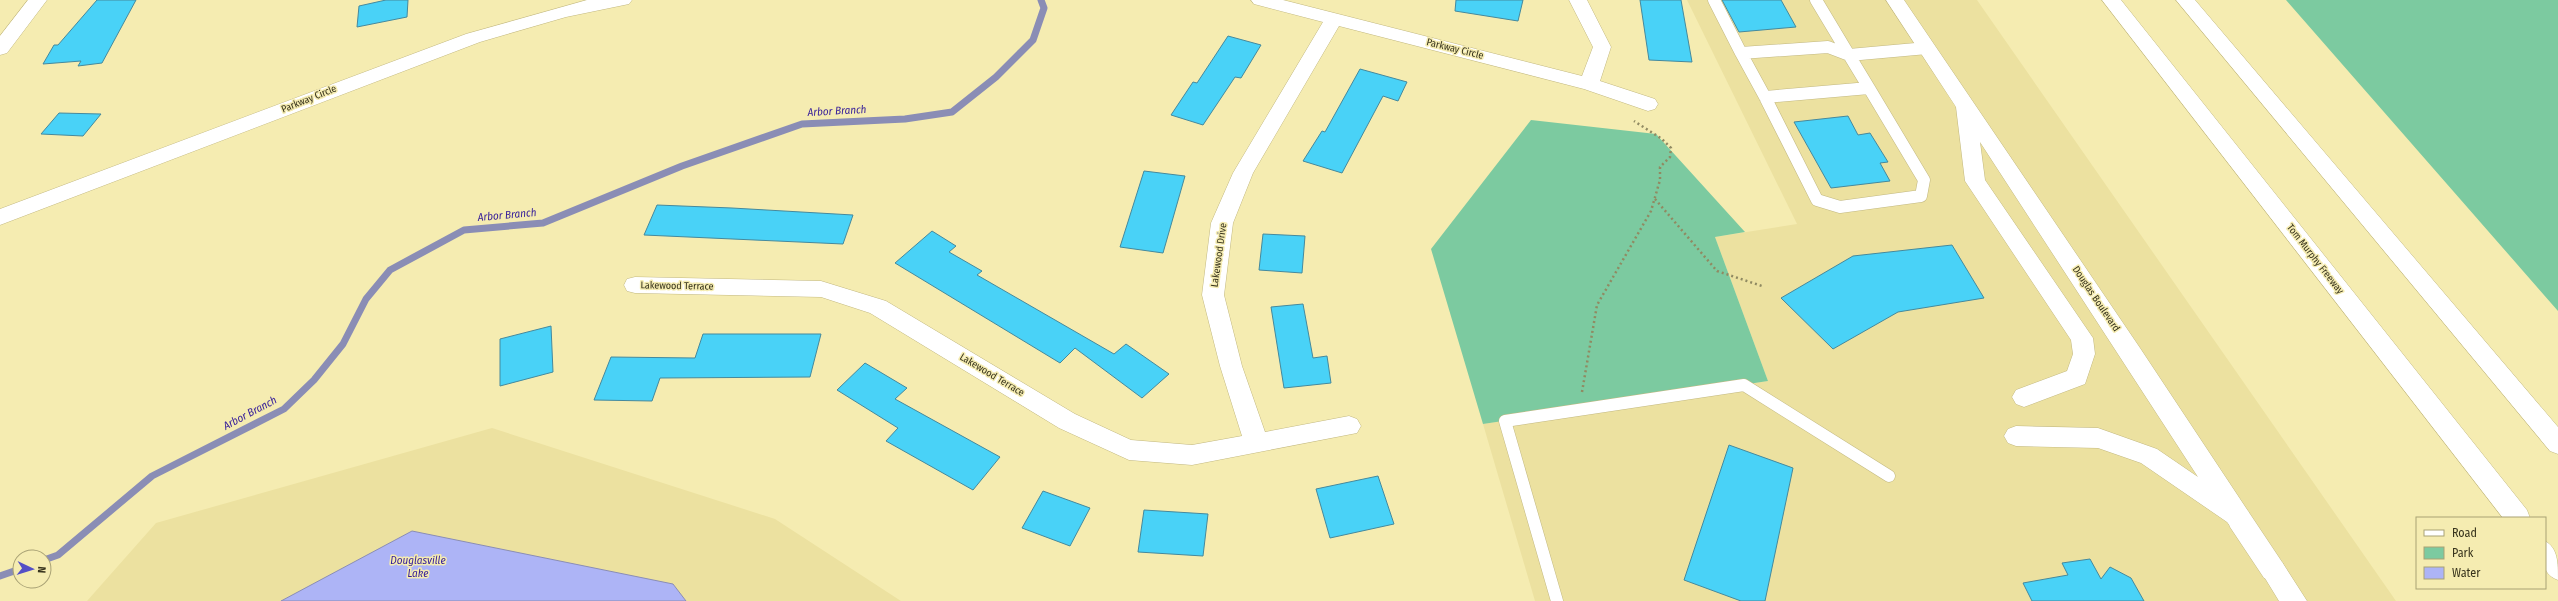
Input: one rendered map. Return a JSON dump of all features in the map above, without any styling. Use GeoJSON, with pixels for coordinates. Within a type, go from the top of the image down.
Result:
{"type":"FeatureCollection","features":[{"type":"Feature","properties":{"kind":"main road"},"geometry":{"type":"LineString","coordinates":[[0,49],[38,0]]}},
{"type":"Feature","properties":{"kind":"main road","name":"Parkway Circle"},"geometry":{"type":"LineString","coordinates":[[0,217],[473,38],[603,2],[623,0]]}},
{"type":"Feature","properties":{"kind":"main road","name":"Parkway Circle"},"geometry":{"type":"LineString","coordinates":[[1260,0],[1589,84],[1648,104]]}},
{"type":"Feature","properties":{"kind":"main road"},"geometry":{"type":"LineString","coordinates":[[1578,0],[1602,47],[1589,84]]}},
{"type":"Feature","properties":{"kind":"main road","name":"Douglas Boulevard"},"geometry":{"type":"LineString","coordinates":[[1894,0],[1965,104],[2294,601]]}},
{"type":"Feature","properties":{"kind":"main road","name":"Tom Murphy Freeway"},"geometry":{"type":"LineString","coordinates":[[2111,0],[2517,517]]}},
{"type":"Feature","properties":{"kind":"main road"},"geometry":{"type":"LineString","coordinates":[[2185,0],[2558,444]]}},
{"type":"Feature","properties":{"kind":"main road","name":"Lakewood Drive"},"geometry":{"type":"LineString","coordinates":[[1256,441],[1231,366],[1213,295],[1222,223],[1244,173],[1334,19]]}},
{"type":"Feature","properties":{"kind":"main road"},"geometry":{"type":"LineString","coordinates":[[1965,104],[1975,181],[2082,338],[2084,354],[2077,377],[2024,397]]}},
{"type":"Feature","properties":{"kind":"main road","name":"Lakewood Terrace"},"geometry":{"type":"LineString","coordinates":[[635,285],[821,290],[878,307],[1067,421],[1129,450],[1192,454],[1256,441],[1349,426]]}},
{"type":"Feature","properties":{"kind":"main road"},"geometry":{"type":"LineString","coordinates":[[2016,436],[2098,438],[2142,454],[2239,519]]}},
{"type":"Feature","properties":{"kind":"main road"},"geometry":{"type":"LineString","coordinates":[[2546,553],[2558,569]]}},
{"type":"Feature","properties":{"kind":"lane"},"geometry":{"type":"LineString","coordinates":[[1714,0],[1817,200],[1840,208],[1921,196],[1924,180],[1816,0]]}},
{"type":"Feature","properties":{"kind":"lane"},"geometry":{"type":"LineString","coordinates":[[1741,53],[1828,47],[1849,55],[1927,48]]}},
{"type":"Feature","properties":{"kind":"lane"},"geometry":{"type":"LineString","coordinates":[[1764,97],[1869,88]]}},
{"type":"Feature","properties":{"kind":"lane"},"geometry":{"type":"LineString","coordinates":[[1557,601],[1504,421],[1744,385],[1890,476]]}},
{"type":"Feature","properties":{"kind":"path"},"geometry":{"type":"LineString","coordinates":[[1578,410],[1597,305],[1651,210],[1660,180],[1660,167],[1670,157],[1671,148],[1662,139],[1625,114],[1610,91]]}},
{"type":"Feature","properties":{"kind":"path"},"geometry":{"type":"LineString","coordinates":[[1655,199],[1717,271],[1762,286]]}},
{"type":"Feature","properties":{"kind":"shaded area"},"geometry":{"type":"Polygon","coordinates":[[[1687,0],[1977,0],[2396,601],[1535,601],[1483,424],[1768,381],[1715,237],[1797,224],[1687,0]]]}},
{"type":"Feature","properties":{"kind":"shaded area"},"geometry":{"type":"Polygon","coordinates":[[[492,428],[775,519],[901,601],[87,601],[156,523],[492,428]]]}},
{"type":"Feature","properties":{"kind":"green space"},"geometry":{"type":"Polygon","coordinates":[[[2286,0],[2558,0],[2558,311],[2286,0]]]}},
{"type":"Feature","properties":{"kind":"green space"},"geometry":{"type":"Polygon","coordinates":[[[1531,120],[1656,134],[1745,232],[1715,237],[1768,381],[1483,424],[1431,249],[1531,120]]]}},
{"type":"Feature","properties":{"kind":"water","name":"Douglasville Lake"},"geometry":{"type":"Polygon","coordinates":[[[412,531],[673,584],[686,601],[281,601],[412,531]]]}},
{"type":"Feature","properties":{"kind":"building"},"geometry":{"type":"Polygon","coordinates":[[[97,0],[136,0],[102,63],[78,66],[81,61],[43,64],[54,45],[58,45],[97,0]]]}},
{"type":"Feature","properties":{"kind":"building"},"geometry":{"type":"Polygon","coordinates":[[[386,0],[408,0],[407,17],[357,27],[359,6],[386,0]]]}},
{"type":"Feature","properties":{"kind":"building"},"geometry":{"type":"Polygon","coordinates":[[[1456,0],[1523,0],[1518,21],[1455,11],[1456,0]]]}},
{"type":"Feature","properties":{"kind":"building"},"geometry":{"type":"Polygon","coordinates":[[[1640,0],[1681,0],[1692,62],[1649,60],[1640,0]]]}},
{"type":"Feature","properties":{"kind":"building"},"geometry":{"type":"Polygon","coordinates":[[[1722,0],[1781,0],[1796,27],[1739,32],[1722,0]]]}},
{"type":"Feature","properties":{"kind":"building"},"geometry":{"type":"Polygon","coordinates":[[[1228,36],[1261,45],[1241,78],[1235,77],[1203,125],[1171,115],[1193,82],[1197,83],[1228,36]]]}},
{"type":"Feature","properties":{"kind":"building"},"geometry":{"type":"Polygon","coordinates":[[[1360,69],[1407,82],[1398,101],[1383,96],[1342,173],[1303,161],[1322,131],[1325,132],[1360,69]]]}},
{"type":"Feature","properties":{"kind":"building"},"geometry":{"type":"Polygon","coordinates":[[[59,113],[101,114],[83,136],[41,134],[59,113]]]}},
{"type":"Feature","properties":{"kind":"building"},"geometry":{"type":"Polygon","coordinates":[[[1848,116],[1858,135],[1870,133],[1888,162],[1880,163],[1890,181],[1831,188],[1794,122],[1848,116]]]}},
{"type":"Feature","properties":{"kind":"building"},"geometry":{"type":"Polygon","coordinates":[[[1144,171],[1185,176],[1163,253],[1120,247],[1144,171]]]}},
{"type":"Feature","properties":{"kind":"building"},"geometry":{"type":"Polygon","coordinates":[[[657,205],[853,215],[843,244],[644,235],[657,205]]]}},
{"type":"Feature","properties":{"kind":"building"},"geometry":{"type":"Polygon","coordinates":[[[932,231],[956,246],[949,252],[982,271],[977,275],[1114,354],[1126,344],[1169,374],[1142,398],[1075,348],[1060,363],[895,263],[932,231]]]}},
{"type":"Feature","properties":{"kind":"building"},"geometry":{"type":"Polygon","coordinates":[[[1263,234],[1305,236],[1302,273],[1259,270],[1263,234]]]}},
{"type":"Feature","properties":{"kind":"building"},"geometry":{"type":"Polygon","coordinates":[[[1952,245],[1984,298],[1898,312],[1833,349],[1781,298],[1853,256],[1952,245]]]}},
{"type":"Feature","properties":{"kind":"building"},"geometry":{"type":"Polygon","coordinates":[[[1303,304],[1313,358],[1327,356],[1331,383],[1284,388],[1271,307],[1303,304]]]}},
{"type":"Feature","properties":{"kind":"building"},"geometry":{"type":"Polygon","coordinates":[[[551,326],[553,372],[500,386],[500,339],[551,326]]]}},
{"type":"Feature","properties":{"kind":"building"},"geometry":{"type":"Polygon","coordinates":[[[703,334],[821,334],[810,377],[660,378],[652,401],[594,400],[611,357],[695,358],[703,334]]]}},
{"type":"Feature","properties":{"kind":"building"},"geometry":{"type":"Polygon","coordinates":[[[865,363],[907,388],[895,399],[1000,457],[973,490],[886,441],[898,428],[837,390],[865,363]]]}},
{"type":"Feature","properties":{"kind":"building"},"geometry":{"type":"Polygon","coordinates":[[[1729,445],[1793,468],[1765,601],[1741,601],[1684,580],[1729,445]]]}},
{"type":"Feature","properties":{"kind":"building"},"geometry":{"type":"Polygon","coordinates":[[[1378,476],[1394,524],[1330,538],[1316,489],[1378,476]]]}},
{"type":"Feature","properties":{"kind":"building"},"geometry":{"type":"Polygon","coordinates":[[[1043,491],[1090,508],[1070,546],[1022,528],[1043,491]]]}},
{"type":"Feature","properties":{"kind":"building"},"geometry":{"type":"Polygon","coordinates":[[[1144,510],[1208,514],[1203,556],[1138,552],[1144,510]]]}},
{"type":"Feature","properties":{"kind":"building"},"geometry":{"type":"Polygon","coordinates":[[[2090,559],[2101,579],[2110,567],[2131,578],[2144,601],[2032,601],[2023,583],[2068,575],[2062,563],[2090,559]]]}},
{"type":"Feature","properties":{"kind":"waterway","name":"Arbor Branch"},"geometry":{"type":"LineString","coordinates":[[52,557],[58,555],[152,476],[284,409],[314,380],[343,344],[366,299],[390,270],[464,230],[543,223],[682,166],[802,124],[905,119],[952,112],[996,77],[1033,40],[1044,8],[1041,0]]}},
{"type":"Feature","properties":{"kind":"waterway","name":"Arbor Branch"},"geometry":{"type":"LineString","coordinates":[[0,576],[12,572]]}}]}
